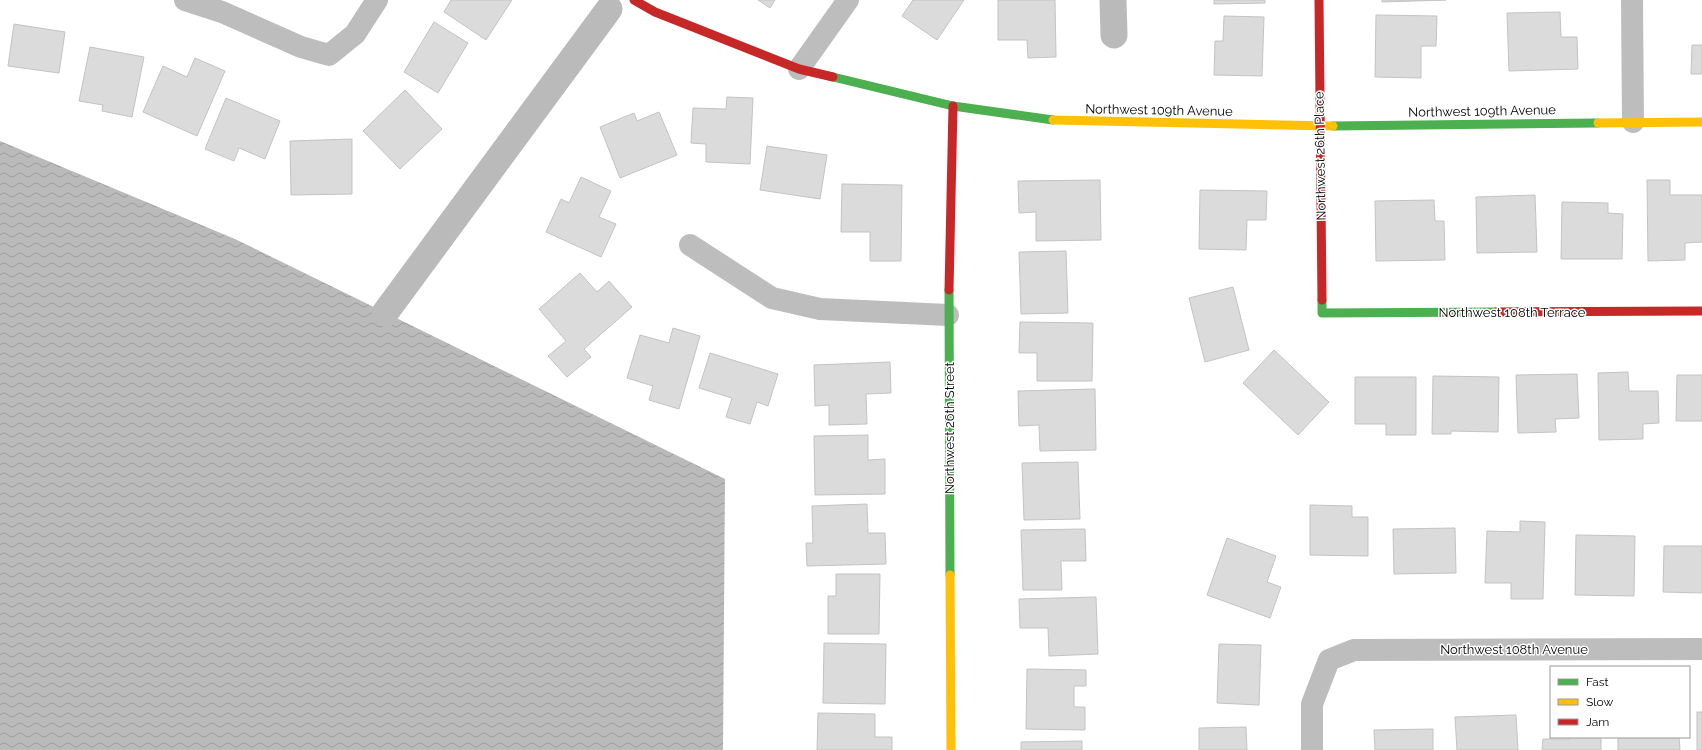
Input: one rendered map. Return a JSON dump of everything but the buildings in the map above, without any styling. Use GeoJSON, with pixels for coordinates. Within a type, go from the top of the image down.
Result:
{"type":"FeatureCollection","features":[{"type":"Feature","properties":{"kind":"street"},"geometry":{"type":"LineString","coordinates":[[185,0],[222,12],[301,47],[329,55],[354,34],[377,0]]}},
{"type":"Feature","properties":{"kind":"street","name":"Northwest 109th Avenue"},"geometry":{"type":"LineString","coordinates":[[634,0],[655,12],[799,69],[952,106],[1063,121],[1320,126],[1702,122]]}},
{"type":"Feature","properties":{"kind":"street"},"geometry":{"type":"LineString","coordinates":[[799,69],[848,0]]}},
{"type":"Feature","properties":{"kind":"street","name":"Northwest 26th Place"},"geometry":{"type":"LineString","coordinates":[[1319,0],[1322,313]]}},
{"type":"Feature","properties":{"kind":"street"},"geometry":{"type":"LineString","coordinates":[[1632,0],[1633,122]]}},
{"type":"Feature","properties":{"kind":"street","name":"Northwest 26th Street"},"geometry":{"type":"LineString","coordinates":[[951,750],[948,315],[952,106]]}},
{"type":"Feature","properties":{"kind":"street"},"geometry":{"type":"LineString","coordinates":[[690,245],[772,298],[820,310],[948,315]]}},
{"type":"Feature","properties":{"kind":"street","name":"Northwest 108th Terrace"},"geometry":{"type":"LineString","coordinates":[[1322,313],[1702,311]]}},
{"type":"Feature","properties":{"kind":"street","name":"Northwest 108th Avenue"},"geometry":{"type":"LineString","coordinates":[[1312,750],[1312,704],[1329,660],[1354,650],[1702,649]]}},
{"type":"Feature","properties":{"kind":"water"},"geometry":{"type":"Polygon","coordinates":[[[0,141],[235,239],[725,479],[723,750],[0,750],[0,141]]]}},
{"type":"Feature","properties":{"kind":"waterway"},"geometry":{"type":"LineString","coordinates":[[1113,0],[1114,35]]}},
{"type":"Feature","properties":{"kind":"waterway"},"geometry":{"type":"LineString","coordinates":[[385,313],[609,9]]}},
{"type":"Feature","properties":{"kind":"traffic: fast"},"geometry":{"type":"LineString","coordinates":[[833,77],[953,106],[1053,120]]}},
{"type":"Feature","properties":{"kind":"traffic: fast"},"geometry":{"type":"LineString","coordinates":[[1333,126],[1598,123]]}},
{"type":"Feature","properties":{"kind":"traffic: fast"},"geometry":{"type":"LineString","coordinates":[[949,290],[950,575]]}},
{"type":"Feature","properties":{"kind":"traffic: fast"},"geometry":{"type":"LineString","coordinates":[[1322,300],[1322,313],[1496,312]]}},
{"type":"Feature","properties":{"kind":"traffic: slow"},"geometry":{"type":"LineString","coordinates":[[1053,120],[1333,126]]}},
{"type":"Feature","properties":{"kind":"traffic: slow"},"geometry":{"type":"LineString","coordinates":[[1598,123],[1702,122]]}},
{"type":"Feature","properties":{"kind":"traffic: slow"},"geometry":{"type":"LineString","coordinates":[[950,575],[951,750]]}},
{"type":"Feature","properties":{"kind":"traffic: jam"},"geometry":{"type":"LineString","coordinates":[[634,0],[655,12],[799,69],[833,77]]}},
{"type":"Feature","properties":{"kind":"traffic: jam"},"geometry":{"type":"LineString","coordinates":[[1319,0],[1322,300]]}},
{"type":"Feature","properties":{"kind":"traffic: jam"},"geometry":{"type":"LineString","coordinates":[[949,290],[953,106]]}},
{"type":"Feature","properties":{"kind":"traffic: jam"},"geometry":{"type":"LineString","coordinates":[[1496,312],[1702,311]]}}]}
